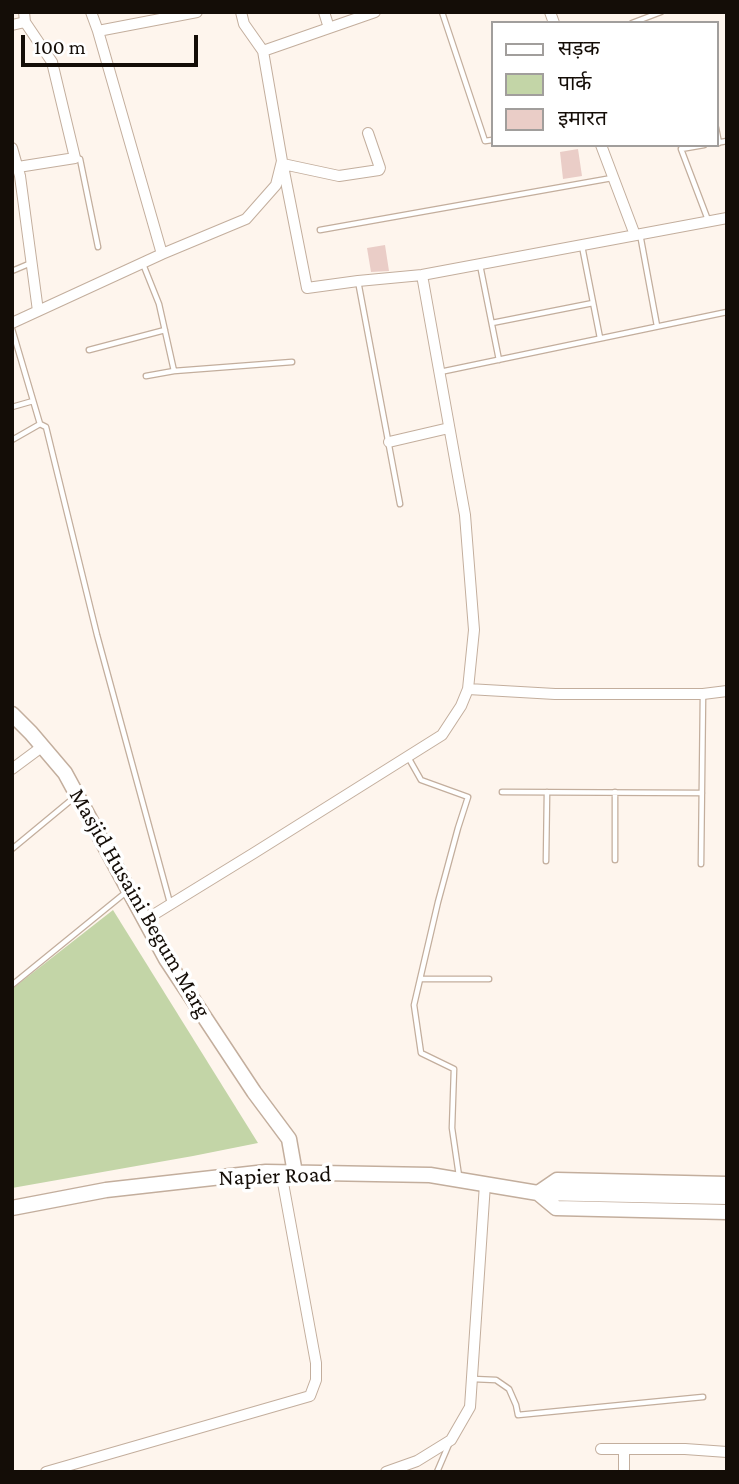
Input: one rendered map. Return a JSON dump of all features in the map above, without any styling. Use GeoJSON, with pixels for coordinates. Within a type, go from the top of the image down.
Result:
{"type":"FeatureCollection","features":[{"type":"Feature","properties":{"kind":"street"},"geometry":{"type":"LineString","coordinates":[[91,12],[162,254]]}},
{"type":"Feature","properties":{"kind":"street"},"geometry":{"type":"LineString","coordinates":[[98,31],[197,12]]}},
{"type":"Feature","properties":{"kind":"street"},"geometry":{"type":"LineString","coordinates":[[241,12],[244,24],[263,51],[307,288],[422,275],[727,218]]}},
{"type":"Feature","properties":{"kind":"street"},"geometry":{"type":"LineString","coordinates":[[324,12],[329,28]]}},
{"type":"Feature","properties":{"kind":"street"},"geometry":{"type":"LineString","coordinates":[[263,51],[375,12]]}},
{"type":"Feature","properties":{"kind":"street"},"geometry":{"type":"LineString","coordinates":[[12,25],[24,17],[52,62],[75,158],[18,167]]}},
{"type":"Feature","properties":{"kind":"street"},"geometry":{"type":"LineString","coordinates":[[283,163],[339,176],[379,170],[368,133]]}},
{"type":"Feature","properties":{"kind":"street"},"geometry":{"type":"LineString","coordinates":[[602,147],[637,234]]}},
{"type":"Feature","properties":{"kind":"street"},"geometry":{"type":"LineString","coordinates":[[12,148],[18,167],[16,180],[32,262],[38,311]]}},
{"type":"Feature","properties":{"kind":"street"},"geometry":{"type":"LineString","coordinates":[[12,323],[162,254],[246,219],[276,185],[283,163]]}},
{"type":"Feature","properties":{"kind":"street"},"geometry":{"type":"LineString","coordinates":[[145,920],[442,735],[461,706],[468,689],[474,630],[465,515],[422,275]]}},
{"type":"Feature","properties":{"kind":"street"},"geometry":{"type":"LineString","coordinates":[[388,442],[449,428]]}},
{"type":"Feature","properties":{"kind":"street"},"geometry":{"type":"LineString","coordinates":[[468,689],[555,694],[704,694],[727,691]]}},
{"type":"Feature","properties":{"kind":"street","name":"Masjid Husaini Begum Marg"},"geometry":{"type":"LineString","coordinates":[[12,714],[65,773],[173,970],[254,1092],[289,1139],[288,1173]]}},
{"type":"Feature","properties":{"kind":"street"},"geometry":{"type":"LineString","coordinates":[[12,769],[43,747]]}},
{"type":"Feature","properties":{"kind":"street","name":"Napier Road"},"geometry":{"type":"LineString","coordinates":[[12,1208],[106,1190],[266,1172],[430,1175],[538,1193]]}},
{"type":"Feature","properties":{"kind":"street"},"geometry":{"type":"LineString","coordinates":[[46,1472],[310,1396],[316,1380],[316,1363],[288,1173]]}},
{"type":"Feature","properties":{"kind":"street"},"geometry":{"type":"LineString","coordinates":[[538,1193],[556,1180],[727,1184]]}},
{"type":"Feature","properties":{"kind":"street"},"geometry":{"type":"LineString","coordinates":[[386,1472],[417,1461],[451,1440],[470,1406],[485,1184]]}},
{"type":"Feature","properties":{"kind":"street"},"geometry":{"type":"LineString","coordinates":[[538,1193],[727,1197]]}},
{"type":"Feature","properties":{"kind":"street"},"geometry":{"type":"LineString","coordinates":[[538,1193],[556,1208],[727,1212]]}},
{"type":"Feature","properties":{"kind":"street"},"geometry":{"type":"LineString","coordinates":[[601,1449],[727,1452]]}},
{"type":"Feature","properties":{"kind":"street"},"geometry":{"type":"LineString","coordinates":[[624,1449],[624,1472]]}},
{"type":"Feature","properties":{"kind":"lane"},"geometry":{"type":"LineString","coordinates":[[442,12],[485,141],[490,140]]}},
{"type":"Feature","properties":{"kind":"lane"},"geometry":{"type":"LineString","coordinates":[[637,21],[661,12]]}},
{"type":"Feature","properties":{"kind":"lane"},"geometry":{"type":"LineString","coordinates":[[718,143],[727,141]]}},
{"type":"Feature","properties":{"kind":"lane"},"geometry":{"type":"LineString","coordinates":[[692,147],[681,149],[709,221]]}},
{"type":"Feature","properties":{"kind":"lane"},"geometry":{"type":"LineString","coordinates":[[75,158],[80,159],[98,247]]}},
{"type":"Feature","properties":{"kind":"lane"},"geometry":{"type":"LineString","coordinates":[[320,230],[613,177]]}},
{"type":"Feature","properties":{"kind":"lane"},"geometry":{"type":"LineString","coordinates":[[637,234],[657,326]]}},
{"type":"Feature","properties":{"kind":"lane"},"geometry":{"type":"LineString","coordinates":[[582,245],[600,338]]}},
{"type":"Feature","properties":{"kind":"lane"},"geometry":{"type":"LineString","coordinates":[[12,271],[32,262]]}},
{"type":"Feature","properties":{"kind":"lane"},"geometry":{"type":"LineString","coordinates":[[142,263],[159,304],[174,372]]}},
{"type":"Feature","properties":{"kind":"lane"},"geometry":{"type":"LineString","coordinates":[[480,264],[499,360]]}},
{"type":"Feature","properties":{"kind":"lane"},"geometry":{"type":"LineString","coordinates":[[358,281],[400,504]]}},
{"type":"Feature","properties":{"kind":"lane"},"geometry":{"type":"LineString","coordinates":[[492,323],[593,303]]}},
{"type":"Feature","properties":{"kind":"lane"},"geometry":{"type":"LineString","coordinates":[[440,372],[727,312]]}},
{"type":"Feature","properties":{"kind":"lane"},"geometry":{"type":"LineString","coordinates":[[12,329],[40,424],[46,427],[97,635],[171,904]]}},
{"type":"Feature","properties":{"kind":"lane"},"geometry":{"type":"LineString","coordinates":[[89,350],[165,330]]}},
{"type":"Feature","properties":{"kind":"lane"},"geometry":{"type":"LineString","coordinates":[[146,376],[292,362]]}},
{"type":"Feature","properties":{"kind":"lane"},"geometry":{"type":"LineString","coordinates":[[12,407],[33,401]]}},
{"type":"Feature","properties":{"kind":"lane"},"geometry":{"type":"LineString","coordinates":[[12,440],[40,424]]}},
{"type":"Feature","properties":{"kind":"lane"},"geometry":{"type":"LineString","coordinates":[[701,864],[704,694]]}},
{"type":"Feature","properties":{"kind":"lane"},"geometry":{"type":"LineString","coordinates":[[408,756],[421,780],[468,797],[454,840],[414,1005],[421,1054],[454,1069],[452,1128],[460,1180]]}},
{"type":"Feature","properties":{"kind":"lane"},"geometry":{"type":"LineString","coordinates":[[502,792],[702,793]]}},
{"type":"Feature","properties":{"kind":"lane"},"geometry":{"type":"LineString","coordinates":[[546,861],[547,792]]}},
{"type":"Feature","properties":{"kind":"lane"},"geometry":{"type":"LineString","coordinates":[[615,792],[615,860]]}},
{"type":"Feature","properties":{"kind":"lane"},"geometry":{"type":"LineString","coordinates":[[12,849],[77,795]]}},
{"type":"Feature","properties":{"kind":"lane"},"geometry":{"type":"LineString","coordinates":[[12,985],[128,890]]}},
{"type":"Feature","properties":{"kind":"lane"},"geometry":{"type":"LineString","coordinates":[[420,979],[489,979]]}},
{"type":"Feature","properties":{"kind":"lane"},"geometry":{"type":"LineString","coordinates":[[472,1378],[496,1380],[509,1389],[518,1415],[703,1397]]}},
{"type":"Feature","properties":{"kind":"lane"},"geometry":{"type":"LineString","coordinates":[[437,1472],[451,1440]]}},
{"type":"Feature","properties":{"kind":"green space"},"geometry":{"type":"Polygon","coordinates":[[[113,910],[258,1143],[12,1188],[12,989],[113,910]]]}},
{"type":"Feature","properties":{"kind":"building"},"geometry":{"type":"Polygon","coordinates":[[[578,149],[582,176],[563,179],[560,152],[578,149]]]}},
{"type":"Feature","properties":{"kind":"building"},"geometry":{"type":"Polygon","coordinates":[[[385,245],[389,271],[371,272],[367,248],[385,245]]]}}]}
